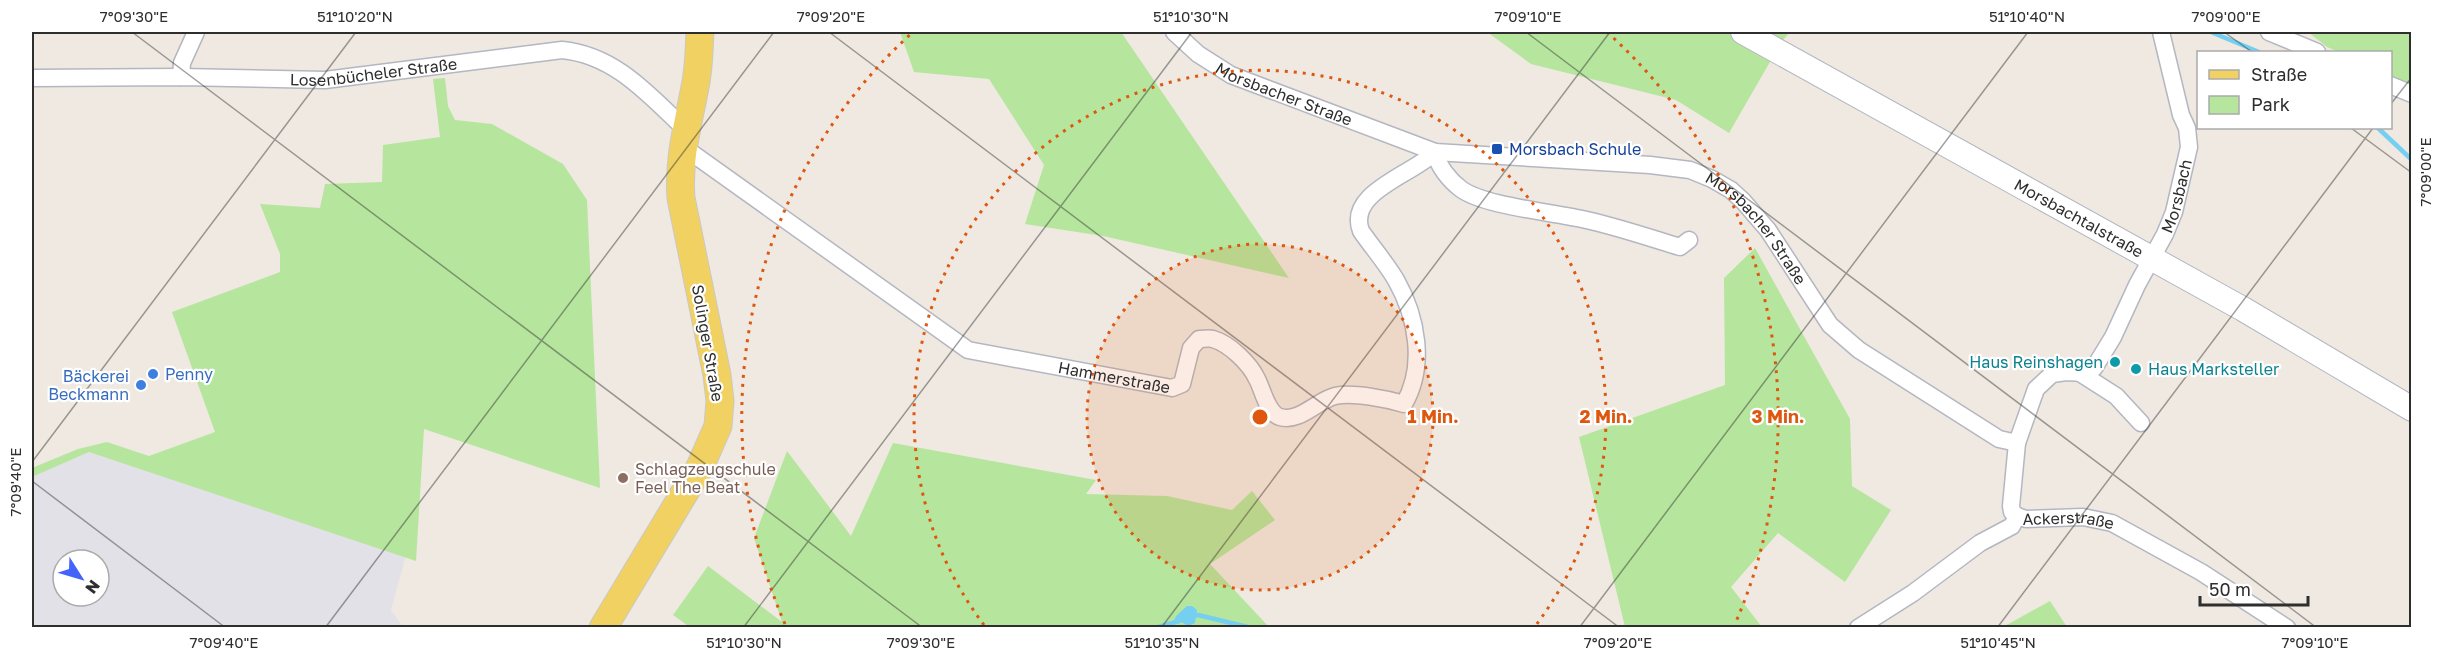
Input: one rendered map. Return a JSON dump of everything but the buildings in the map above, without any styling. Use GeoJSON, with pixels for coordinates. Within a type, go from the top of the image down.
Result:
{"type":"FeatureCollection","features":[{"type":"Feature","properties":{"kind":"main road","name":"Solinger Straße"},"geometry":{"type":"LineString","coordinates":[[603,627],[700,467],[718,426],[720,412],[717,375],[681,198],[679,172],[698,72],[700,32]]}},
{"type":"Feature","properties":{"kind":"main road","name":"Morsbachtalstraße"},"geometry":{"type":"LineString","coordinates":[[1743,32],[2243,309],[2412,409]]}},
{"type":"Feature","properties":{"kind":"street"},"geometry":{"type":"LineString","coordinates":[[181,77],[182,63],[196,32]]}},
{"type":"Feature","properties":{"kind":"street","name":"Morsbacher Straße"},"geometry":{"type":"LineString","coordinates":[[1174,32],[1198,54],[1231,75],[1435,152],[1650,165],[1690,170],[1722,184],[1743,201],[1768,230],[1830,325],[1869,357],[2000,438],[2017,443]]}},
{"type":"Feature","properties":{"kind":"street","name":"Morsbach"},"geometry":{"type":"LineString","coordinates":[[2080,373],[2089,372],[2097,364],[2118,327],[2174,212],[2189,147],[2187,128],[2181,115],[2161,32]]}},
{"type":"Feature","properties":{"kind":"street"},"geometry":{"type":"LineString","coordinates":[[2268,32],[2315,51]]}},
{"type":"Feature","properties":{"kind":"street","name":"Losenbücheler Straße"},"geometry":{"type":"LineString","coordinates":[[32,78],[181,77],[325,80],[562,50],[593,55],[620,71],[684,138]]}},
{"type":"Feature","properties":{"kind":"street"},"geometry":{"type":"LineString","coordinates":[[2392,85],[2412,94]]}},
{"type":"Feature","properties":{"kind":"street","name":"Hammerstraße"},"geometry":{"type":"LineString","coordinates":[[684,138],[968,350],[1172,388],[1182,384],[1191,348],[1199,339],[1213,339],[1230,348],[1256,376],[1270,408],[1280,417],[1292,417],[1337,396],[1382,399],[1404,404],[1412,391],[1416,372],[1416,341],[1411,317],[1396,280],[1361,231],[1358,213],[1363,202],[1383,187],[1426,162],[1435,152]]}},
{"type":"Feature","properties":{"kind":"street"},"geometry":{"type":"LineString","coordinates":[[1435,152],[1437,162],[1450,179],[1462,190],[1483,199],[1603,224],[1680,247],[1689,240]]}},
{"type":"Feature","properties":{"kind":"street"},"geometry":{"type":"LineString","coordinates":[[2017,516],[2012,512],[2011,506],[2017,443],[2033,395],[2039,384],[2046,378],[2059,372],[2080,373],[2116,396],[2141,423]]}},
{"type":"Feature","properties":{"kind":"street","name":"Ackerstraße"},"geometry":{"type":"LineString","coordinates":[[1858,627],[1913,593],[1973,547],[2012,526],[2017,516],[2026,519],[2083,517],[2112,523],[2202,572],[2287,627]]}},
{"type":"Feature","properties":{"kind":"shaded area"},"geometry":{"type":"Polygon","coordinates":[[[89,452],[406,555],[391,610],[403,627],[32,627],[32,477],[89,452]]]}},
{"type":"Feature","properties":{"kind":"green space"},"geometry":{"type":"Polygon","coordinates":[[[900,32],[1121,32],[1289,278],[1103,236],[1025,224],[1044,165],[989,79],[914,72],[900,32]]]}},
{"type":"Feature","properties":{"kind":"green space"},"geometry":{"type":"Polygon","coordinates":[[[1487,32],[1790,32],[1782,41],[1729,133],[1676,100],[1531,64],[1487,32]]]}},
{"type":"Feature","properties":{"kind":"green space"},"geometry":{"type":"Polygon","coordinates":[[[2308,32],[2411,32],[2411,87],[2392,78],[2392,51],[2337,51],[2327,47],[2308,32]]]}},
{"type":"Feature","properties":{"kind":"green space"},"geometry":{"type":"Polygon","coordinates":[[[445,78],[448,106],[455,120],[492,124],[563,164],[587,200],[600,488],[424,429],[416,561],[89,452],[32,477],[32,468],[78,449],[107,442],[149,456],[215,432],[172,312],[280,272],[280,254],[260,204],[320,208],[325,184],[382,182],[383,145],[440,137],[433,79],[445,78]]]}},
{"type":"Feature","properties":{"kind":"green space"},"geometry":{"type":"Polygon","coordinates":[[[1755,248],[1850,419],[1852,486],[1891,510],[1845,582],[1778,533],[1731,587],[1762,627],[1625,627],[1579,437],[1725,385],[1724,278],[1755,248]]]}},
{"type":"Feature","properties":{"kind":"green space"},"geometry":{"type":"Polygon","coordinates":[[[893,443],[1096,480],[1086,494],[1167,496],[1232,510],[1252,491],[1275,520],[1210,564],[1269,627],[691,628],[673,615],[708,566],[782,622],[754,538],[787,451],[851,536],[893,443]]]}},
{"type":"Feature","properties":{"kind":"green space"},"geometry":{"type":"Polygon","coordinates":[[[2050,601],[2067,627],[2003,627],[2050,601]]]}},
{"type":"Feature","properties":{"kind":"water"},"geometry":{"type":"Polygon","coordinates":[[[1187,606],[1192,606],[1197,610],[1195,623],[1188,626],[1181,622],[1173,623],[1176,616],[1187,606]]]}},
{"type":"Feature","properties":{"kind":"waterway","name":"Morsbach"},"geometry":{"type":"LineString","coordinates":[[2211,32],[2257,51]]}},
{"type":"Feature","properties":{"kind":"waterway","name":"Morsbach"},"geometry":{"type":"LineString","coordinates":[[2379,129],[2412,160]]}},
{"type":"Feature","properties":{"kind":"waterway"},"geometry":{"type":"LineString","coordinates":[[1192,616],[1198,615],[1252,628]]}},
{"type":"Feature","properties":{"kind":"waterway"},"geometry":{"type":"LineString","coordinates":[[1155,628],[1179,621]]}},
{"type":"Feature","properties":{"kind":"place","name":"Morsbach Schule"},"geometry":{"type":"Point","coordinates":[1497,149]}},
{"type":"Feature","properties":{"kind":"place","name":"Haus Reinshagen"},"geometry":{"type":"Point","coordinates":[2115,362]}},
{"type":"Feature","properties":{"kind":"place","name":"Haus Marksteller"},"geometry":{"type":"Point","coordinates":[2136,369]}},
{"type":"Feature","properties":{"kind":"place","name":"Penny"},"geometry":{"type":"Point","coordinates":[153,374]}},
{"type":"Feature","properties":{"kind":"place","name":"Bäckerei Beckmann"},"geometry":{"type":"Point","coordinates":[141,385]}},
{"type":"Feature","properties":{"kind":"place","name":"Schlagzeugschule Feel The Beat"},"geometry":{"type":"Point","coordinates":[623,478]}}]}
